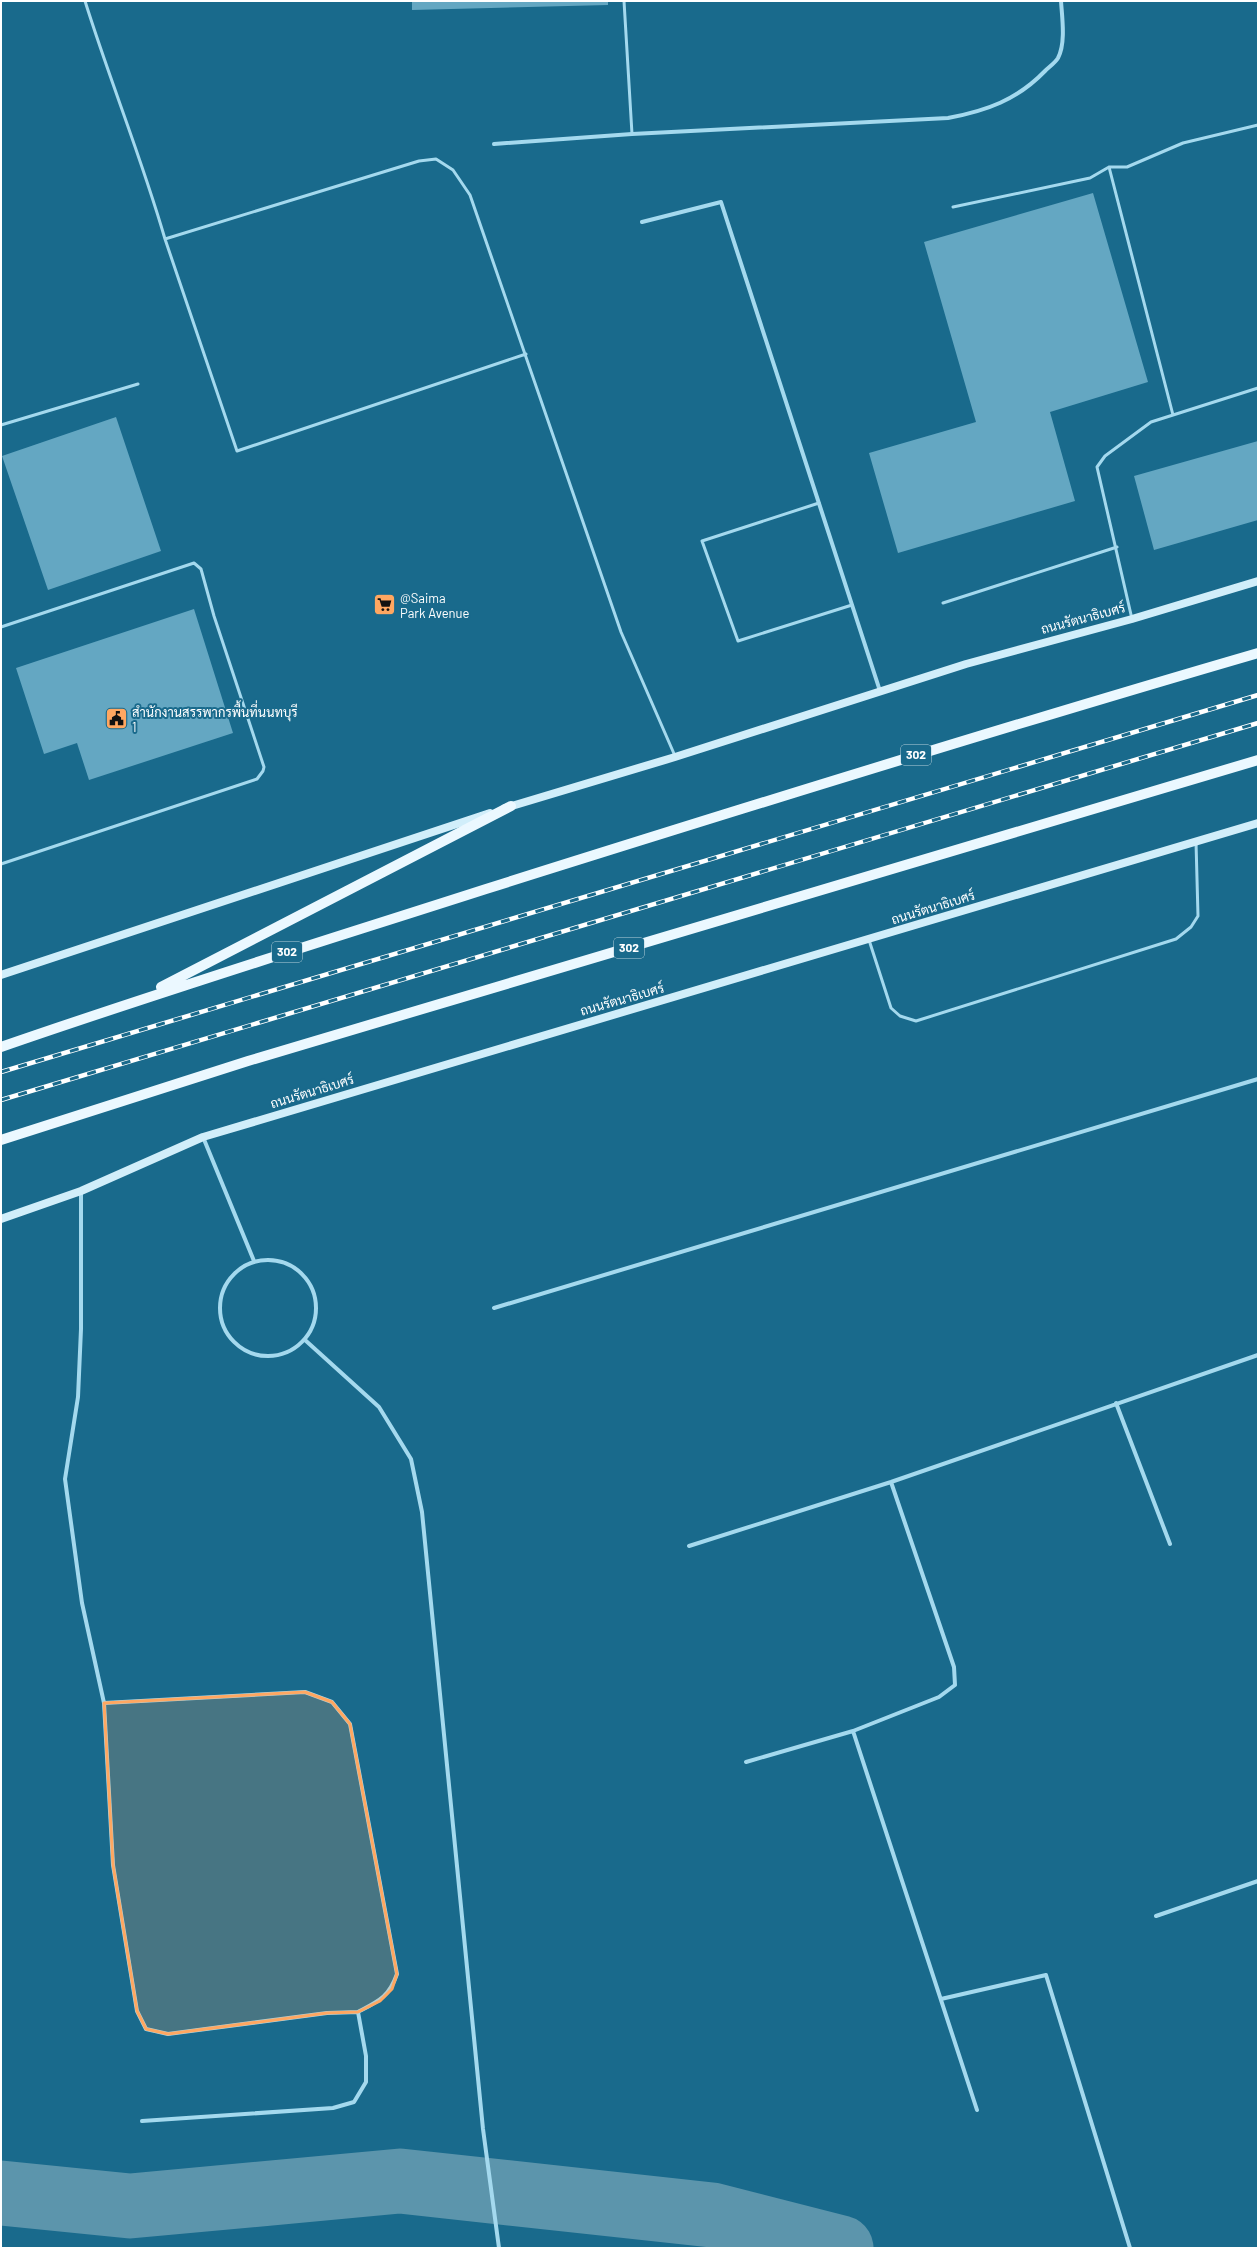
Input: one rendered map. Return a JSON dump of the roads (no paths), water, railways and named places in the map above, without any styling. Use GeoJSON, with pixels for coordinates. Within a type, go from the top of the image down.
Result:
{"type":"FeatureCollection","features":[{"type":"Feature","properties":{"kind":"main road","name":"ถนนรัตนาธิเบศร์"},"geometry":{"type":"LineString","coordinates":[[1,975],[511,806],[675,757],[966,664],[1258,581]]}},
{"type":"Feature","properties":{"kind":"main road","name":"302"},"geometry":{"type":"LineString","coordinates":[[1,1047],[136,1000],[574,861],[1035,718],[1258,652]]}},
{"type":"Feature","properties":{"kind":"main road","name":"302"},"geometry":{"type":"LineString","coordinates":[[1,1140],[248,1061],[1258,760]]}},
{"type":"Feature","properties":{"kind":"main road"},"geometry":{"type":"LineString","coordinates":[[136,1000],[511,806]]}},
{"type":"Feature","properties":{"kind":"main road","name":"ถนนรัตนาธิเบศร์"},"geometry":{"type":"LineString","coordinates":[[1,1219],[81,1191],[203,1137],[1258,824]]}},
{"type":"Feature","properties":{"kind":"street"},"geometry":{"type":"LineString","coordinates":[[494,144],[632,134],[940,118],[978,113],[1012,98],[1037,80],[1058,58],[1063,33],[1061,1]]}},
{"type":"Feature","properties":{"kind":"street"},"geometry":{"type":"LineString","coordinates":[[642,222],[721,202],[880,691]]}},
{"type":"Feature","properties":{"kind":"street"},"geometry":{"type":"LineString","coordinates":[[494,1308],[1258,1079]]}},
{"type":"Feature","properties":{"kind":"street"},"geometry":{"type":"LineString","coordinates":[[203,1137],[254,1261]]}},
{"type":"Feature","properties":{"kind":"street"},"geometry":{"type":"LineString","coordinates":[[81,1191],[81,1330],[78,1397],[65,1479],[82,1603],[104,1703],[113,1865],[137,2011],[146,2029],[168,2034],[327,2013],[358,2012],[380,2001],[392,1989],[397,1974],[350,1724],[332,1702],[305,1692],[104,1703]]}},
{"type":"Feature","properties":{"kind":"street"},"geometry":{"type":"LineString","coordinates":[[273,1259],[292,1265],[307,1277],[315,1293],[316,1314],[311,1331],[305,1340],[282,1355],[262,1356],[245,1351],[231,1340],[221,1322],[220,1304],[225,1285],[238,1270],[254,1261],[273,1259]]}},
{"type":"Feature","properties":{"kind":"street"},"geometry":{"type":"LineString","coordinates":[[305,1340],[379,1407],[411,1459],[422,1512],[483,2129],[499,2248]]}},
{"type":"Feature","properties":{"kind":"street"},"geometry":{"type":"LineString","coordinates":[[689,1546],[891,1482],[1258,1354]]}},
{"type":"Feature","properties":{"kind":"street"},"geometry":{"type":"LineString","coordinates":[[1116,1403],[1170,1544]]}},
{"type":"Feature","properties":{"kind":"street"},"geometry":{"type":"LineString","coordinates":[[746,1762],[853,1731],[939,1697],[955,1686],[954,1667],[891,1482]]}},
{"type":"Feature","properties":{"kind":"street"},"geometry":{"type":"LineString","coordinates":[[853,1731],[977,2110]]}},
{"type":"Feature","properties":{"kind":"street"},"geometry":{"type":"LineString","coordinates":[[1156,1916],[1258,1881]]}},
{"type":"Feature","properties":{"kind":"street"},"geometry":{"type":"LineString","coordinates":[[941,1999],[1046,1975],[1130,2248]]}},
{"type":"Feature","properties":{"kind":"street"},"geometry":{"type":"LineString","coordinates":[[142,2121],[333,2108],[354,2102],[366,2082],[366,2056],[358,2012]]}},
{"type":"Feature","properties":{"kind":"lane"},"geometry":{"type":"LineString","coordinates":[[85,1],[237,451],[526,354]]}},
{"type":"Feature","properties":{"kind":"lane"},"geometry":{"type":"LineString","coordinates":[[624,1],[632,134]]}},
{"type":"Feature","properties":{"kind":"lane"},"geometry":{"type":"LineString","coordinates":[[953,207],[1090,178],[1109,167],[1128,167],[1183,143],[1258,125]]}},
{"type":"Feature","properties":{"kind":"lane"},"geometry":{"type":"LineString","coordinates":[[165,239],[419,161],[436,159],[453,170],[470,195],[621,632],[675,757]]}},
{"type":"Feature","properties":{"kind":"lane"},"geometry":{"type":"LineString","coordinates":[[1109,167],[1173,415]]}},
{"type":"Feature","properties":{"kind":"lane"},"geometry":{"type":"LineString","coordinates":[[1,425],[138,384]]}},
{"type":"Feature","properties":{"kind":"lane"},"geometry":{"type":"LineString","coordinates":[[1132,618],[1117,546],[1097,467],[1105,456],[1151,422],[1258,388]]}},
{"type":"Feature","properties":{"kind":"lane"},"geometry":{"type":"LineString","coordinates":[[819,503],[702,541],[738,641],[852,605]]}},
{"type":"Feature","properties":{"kind":"lane"},"geometry":{"type":"LineString","coordinates":[[943,603],[1117,546]]}},
{"type":"Feature","properties":{"kind":"lane"},"geometry":{"type":"LineString","coordinates":[[1,627],[194,563],[201,569],[214,616],[264,767],[257,779],[1,864]]}},
{"type":"Feature","properties":{"kind":"lane"},"geometry":{"type":"LineString","coordinates":[[869,940],[891,1008],[900,1016],[916,1021],[1176,939],[1191,927],[1198,916],[1196,842]]}},
{"type":"Feature","properties":{"kind":"waterway"},"geometry":{"type":"LineString","coordinates":[[1,2193],[130,2206],[400,2181],[712,2215],[841,2248]]}},
{"type":"Feature","properties":{"kind":"railway"},"geometry":{"type":"LineString","coordinates":[[1,1072],[1258,695]]}},
{"type":"Feature","properties":{"kind":"railway"},"geometry":{"type":"LineString","coordinates":[[1,1100],[1258,723]]}},
{"type":"Feature","properties":{"kind":"place","name":"@Saima Park Avenue"},"geometry":{"type":"Point","coordinates":[385,605]}},
{"type":"Feature","properties":{"kind":"place","name":"สำนักงานสรรพากรพื้นที่นนทบุรี 1"},"geometry":{"type":"Point","coordinates":[117,719]}}]}
